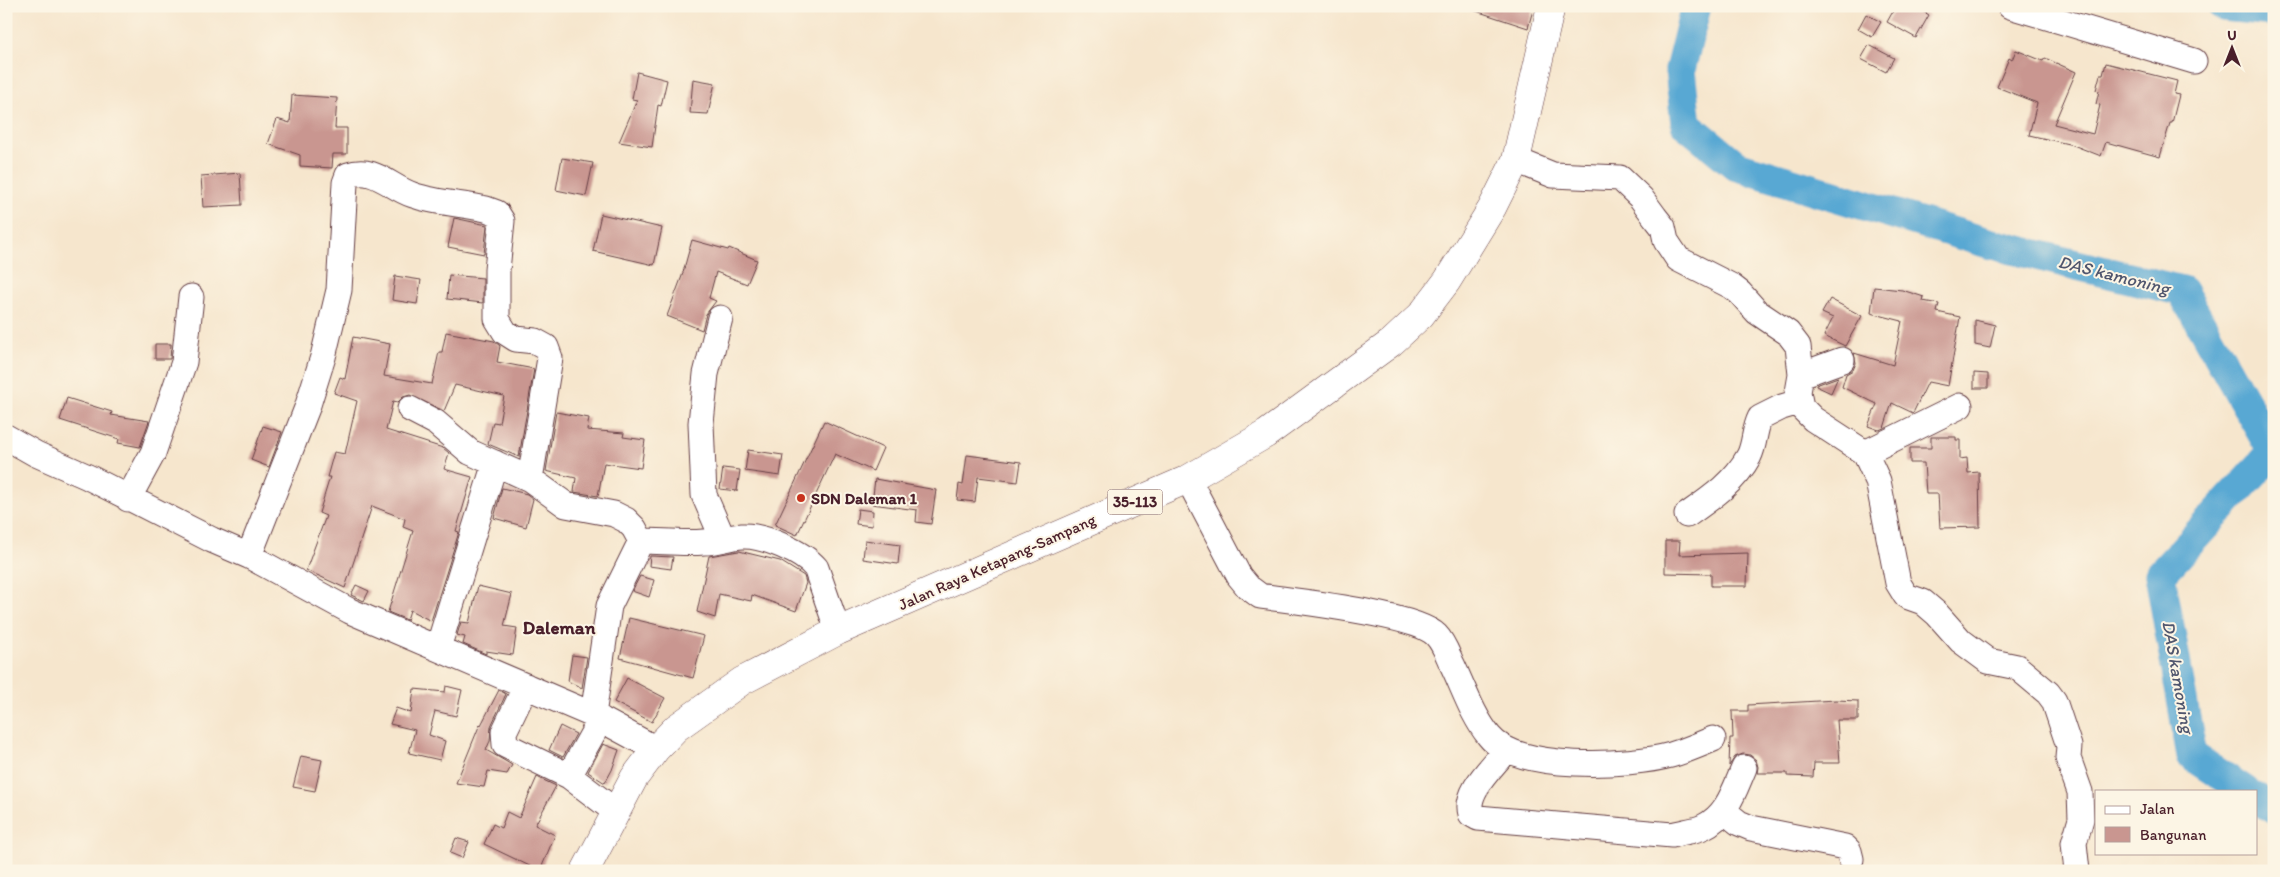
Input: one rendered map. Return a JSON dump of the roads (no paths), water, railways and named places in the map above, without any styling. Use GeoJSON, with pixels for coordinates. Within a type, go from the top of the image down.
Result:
{"type":"FeatureCollection","features":[{"type":"Feature","properties":{"kind":"main road","name":"Jalan Raya Ketapang-Sampang"},"geometry":{"type":"LineString","coordinates":[[585,871],[634,778],[656,749],[676,728],[742,681],[838,631],[1188,478],[1266,434],[1392,342],[1420,316],[1447,281],[1471,245],[1516,160],[1552,6]]}},
{"type":"Feature","properties":{"kind":"street"},"geometry":{"type":"LineString","coordinates":[[2009,6],[2194,61]]}},
{"type":"Feature","properties":{"kind":"street"},"geometry":{"type":"LineString","coordinates":[[1516,160],[1553,175],[1620,178],[1641,198],[1663,227],[1666,241],[1678,259],[1731,286],[1757,312],[1788,333],[1798,346],[1801,375],[1798,392],[1799,402],[1813,418],[1865,453],[1878,481],[1898,583],[1906,596],[1923,602],[1961,641],[1988,661],[2017,666],[2048,693],[2054,701],[2069,746],[2068,758],[2080,792],[2081,819],[2074,843],[2077,871]]}},
{"type":"Feature","properties":{"kind":"street"},"geometry":{"type":"LineString","coordinates":[[250,556],[307,408],[324,357],[339,290],[345,184],[348,175],[360,171],[373,175],[413,195],[486,209],[497,213],[502,221],[497,270],[497,319],[505,332],[516,339],[536,341],[546,347],[550,358],[530,479]]}},
{"type":"Feature","properties":{"kind":"street"},"geometry":{"type":"LineString","coordinates":[[128,499],[153,453],[184,362],[191,297]]}},
{"type":"Feature","properties":{"kind":"street"},"geometry":{"type":"LineString","coordinates":[[720,318],[706,374],[701,423],[704,495],[723,540]]}},
{"type":"Feature","properties":{"kind":"street"},"geometry":{"type":"LineString","coordinates":[[1801,375],[1842,360]]}},
{"type":"Feature","properties":{"kind":"street"},"geometry":{"type":"LineString","coordinates":[[1687,516],[1723,489],[1742,467],[1750,454],[1760,418],[1782,407],[1799,402]]}},
{"type":"Feature","properties":{"kind":"street"},"geometry":{"type":"LineString","coordinates":[[1865,453],[1960,406]]}},
{"type":"Feature","properties":{"kind":"street"},"geometry":{"type":"LineString","coordinates":[[410,409],[436,422],[470,452],[530,479],[566,505],[614,514],[626,520],[634,528],[641,541]]}},
{"type":"Feature","properties":{"kind":"street"},"geometry":{"type":"LineString","coordinates":[[6,437],[36,454],[88,477],[212,540],[250,556],[350,611],[597,717],[656,749]]}},
{"type":"Feature","properties":{"kind":"street"},"geometry":{"type":"LineString","coordinates":[[438,648],[494,463]]}},
{"type":"Feature","properties":{"kind":"street"},"geometry":{"type":"LineString","coordinates":[[1188,478],[1240,576],[1248,587],[1260,596],[1356,609],[1413,624],[1436,634],[1489,737],[1505,750],[1536,760],[1607,764],[1670,755],[1713,739]]}},
{"type":"Feature","properties":{"kind":"street"},"geometry":{"type":"LineString","coordinates":[[641,541],[704,542],[743,536],[760,538],[810,560],[816,568],[838,631]]}},
{"type":"Feature","properties":{"kind":"street"},"geometry":{"type":"LineString","coordinates":[[569,776],[597,717],[609,606],[641,541]]}},
{"type":"Feature","properties":{"kind":"street"},"geometry":{"type":"LineString","coordinates":[[526,686],[504,732],[503,739],[505,745],[569,776],[615,811]]}},
{"type":"Feature","properties":{"kind":"street"},"geometry":{"type":"LineString","coordinates":[[1505,750],[1470,797],[1469,807],[1471,814],[1478,818],[1672,834],[1703,827],[1724,810],[1730,803],[1744,768]]}},
{"type":"Feature","properties":{"kind":"street"},"geometry":{"type":"LineString","coordinates":[[1724,810],[1739,823],[1751,828],[1845,848],[1849,851],[1851,860]]}},
{"type":"Feature","properties":{"kind":"waterway","name":"DAS kamoning"},"geometry":{"type":"LineString","coordinates":[[1696,6],[1680,70],[1686,124],[1737,166],[1988,243],[2182,291],[2273,452],[2160,575],[2192,756],[2243,790]]}},
{"type":"Feature","properties":{"kind":"waterway","name":"DAS kamoning"},"geometry":{"type":"LineString","coordinates":[[2223,6],[2274,11]]}},
{"type":"Feature","properties":{"kind":"waterway","name":"DAS kamoning"},"geometry":{"type":"LineString","coordinates":[[2258,799],[2274,809]]}},
{"type":"Feature","properties":{"kind":"place","name":"SDN Daleman 1"},"geometry":{"type":"Point","coordinates":[801,498]}},
{"type":"Feature","properties":{"kind":"district","name":"Daleman"},"geometry":{"type":"Point","coordinates":[559,627]}}]}
